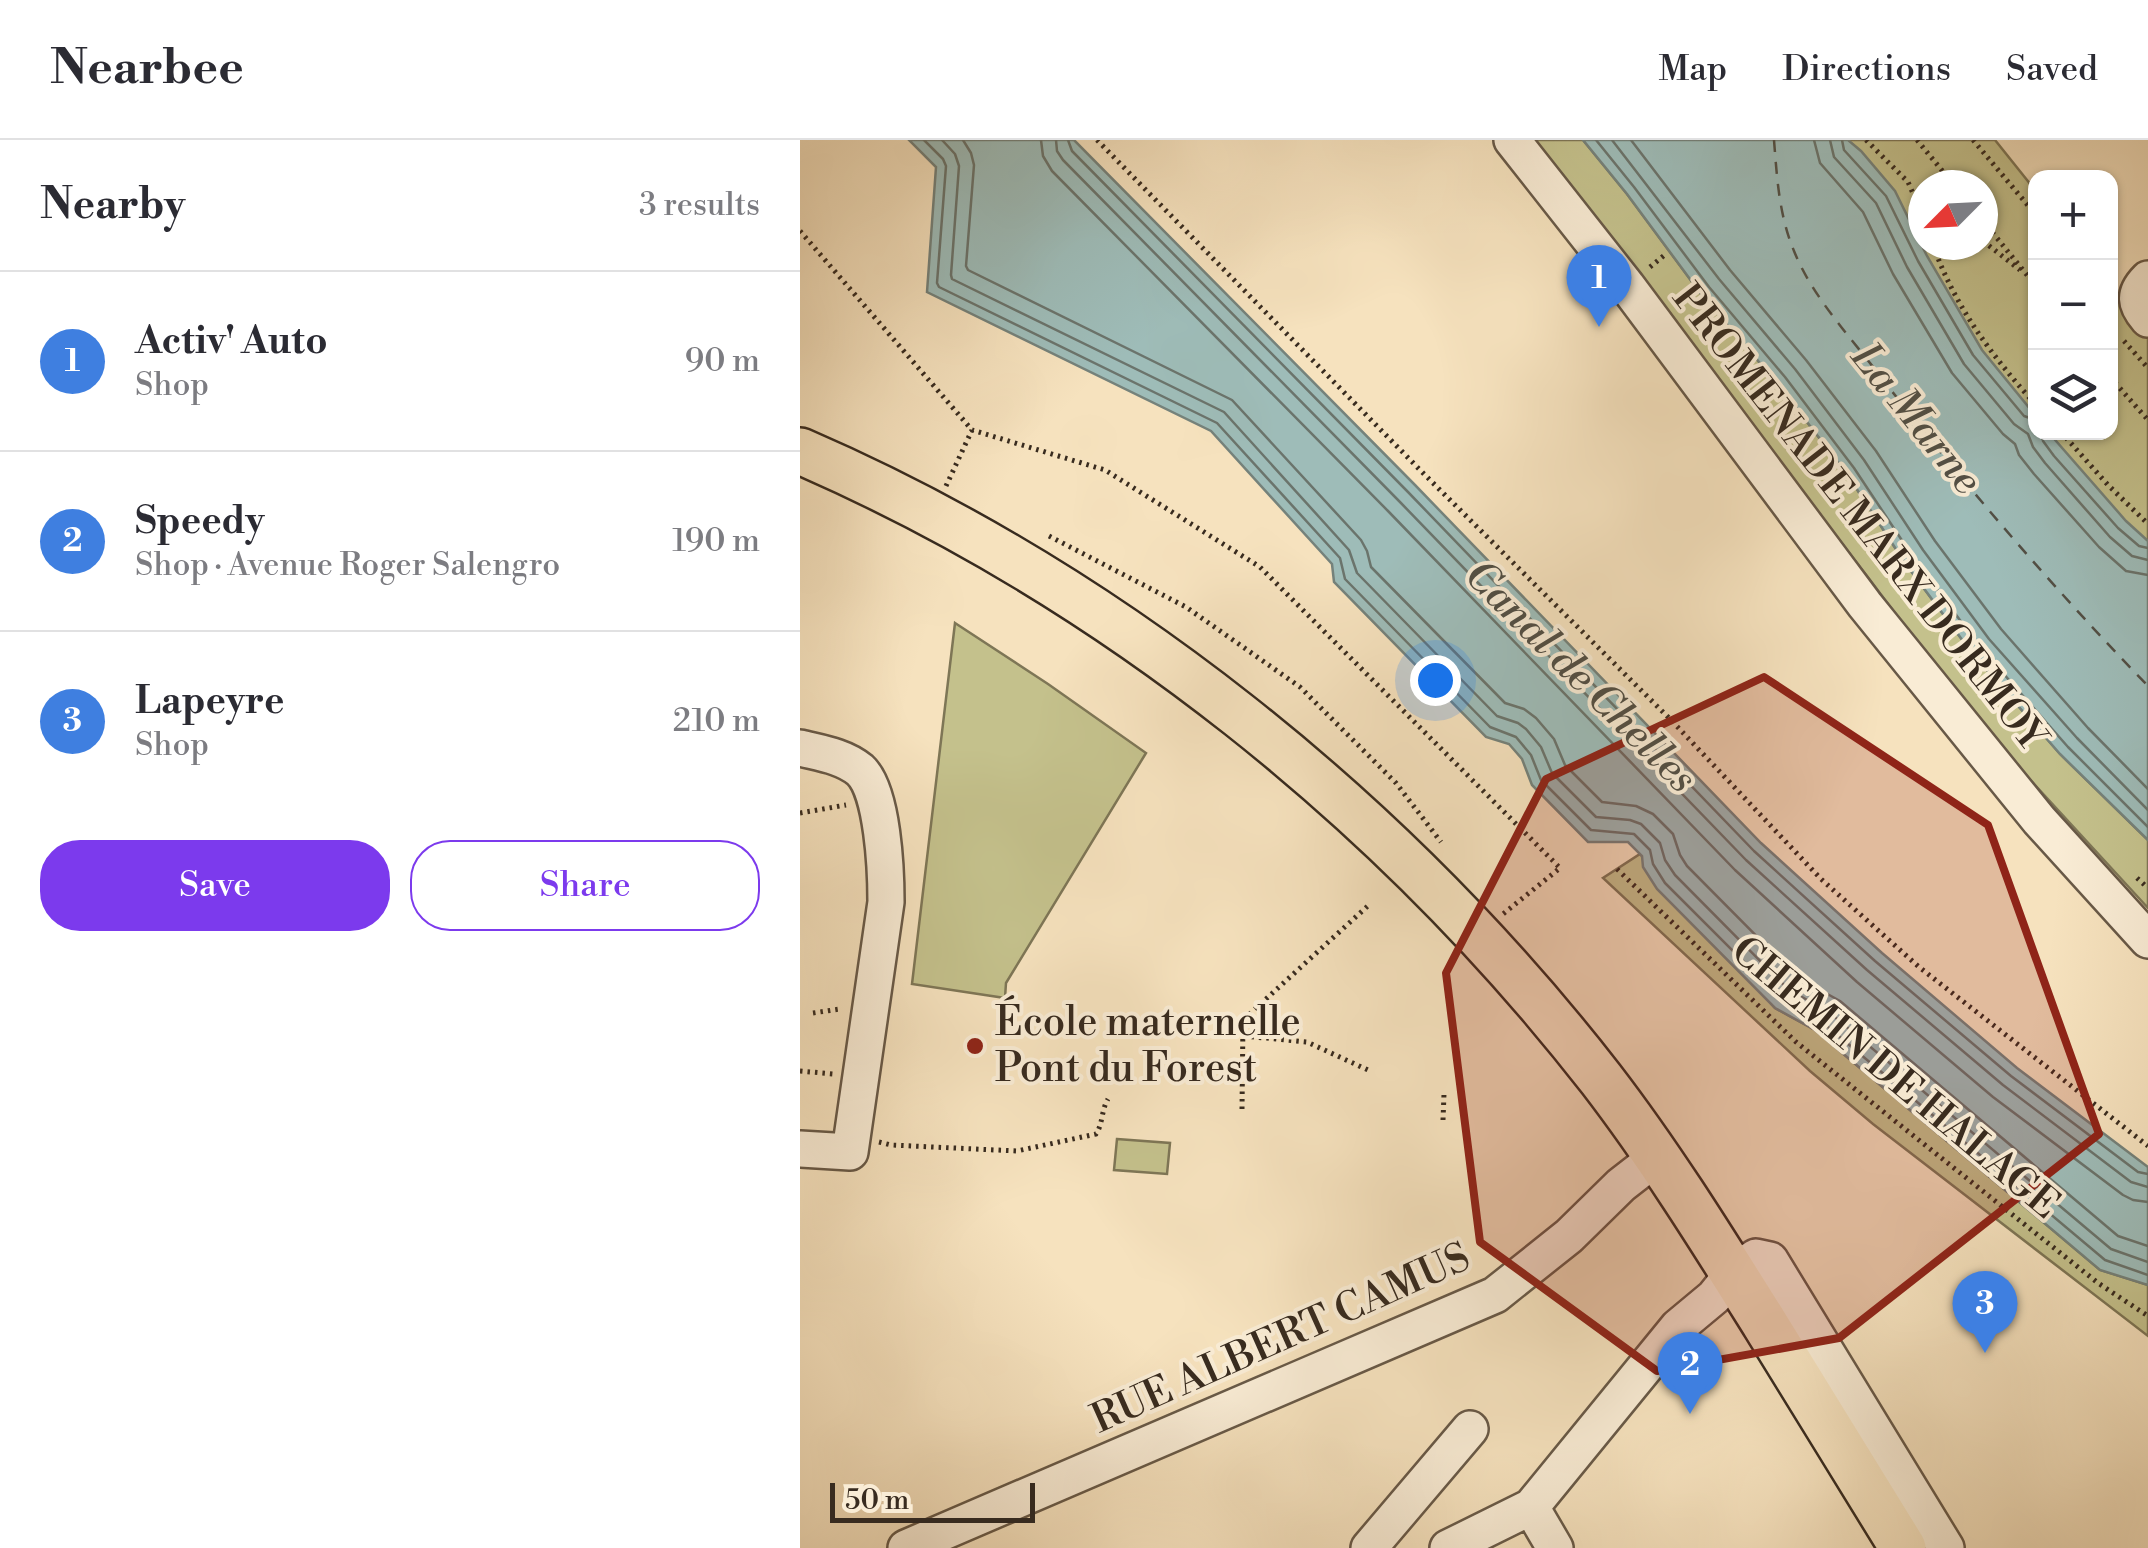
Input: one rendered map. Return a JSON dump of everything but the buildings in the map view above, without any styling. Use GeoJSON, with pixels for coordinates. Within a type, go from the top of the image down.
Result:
{"type":"FeatureCollection","features":[{"type":"Feature","properties":{"kind":"main road"},"geometry":{"type":"LineString","coordinates":[[800,451],[1004,555],[1142,644],[1245,720],[1413,868],[1490,949],[1646,1166],[1903,1548]]}},
{"type":"Feature","properties":{"kind":"main road"},"geometry":{"type":"LineString","coordinates":[[800,484],[990,582],[1208,727],[1335,834],[1584,1081]]}},
{"type":"Feature","properties":{"kind":"main road"},"geometry":{"type":"LineString","coordinates":[[1724,1284],[1869,1548]]}},
{"type":"Feature","properties":{"kind":"street","name":"PROMENADE MARX DORMOY"},"geometry":{"type":"LineString","coordinates":[[1512,140],[1627,286],[1865,606],[2039,820],[2148,940]]}},
{"type":"Feature","properties":{"kind":"street"},"geometry":{"type":"LineString","coordinates":[[800,748],[840,759],[862,772],[876,800],[886,874],[886,902],[852,1135],[800,1149]]}},
{"type":"Feature","properties":{"kind":"street","name":"RUE ALBERT CAMUS"},"geometry":{"type":"LineString","coordinates":[[906,1548],[1495,1295],[1569,1236],[1620,1185],[1646,1166]]}},
{"type":"Feature","properties":{"kind":"street"},"geometry":{"type":"LineString","coordinates":[[1448,1548],[1531,1507],[1678,1327],[1756,1257],[1770,1260],[1946,1548]]}},
{"type":"Feature","properties":{"kind":"street"},"geometry":{"type":"LineString","coordinates":[[1369,1548],[1470,1429]]}},
{"type":"Feature","properties":{"kind":"street"},"geometry":{"type":"LineString","coordinates":[[1531,1507],[1555,1548]]}},
{"type":"Feature","properties":{"kind":"path"},"geometry":{"type":"LineString","coordinates":[[1097,140],[1672,720],[1820,879],[1919,967],[2148,1146]]}},
{"type":"Feature","properties":{"kind":"path"},"geometry":{"type":"LineString","coordinates":[[1866,140],[1908,182]]}},
{"type":"Feature","properties":{"kind":"path"},"geometry":{"type":"LineString","coordinates":[[1917,140],[1942,170]]}},
{"type":"Feature","properties":{"kind":"path"},"geometry":{"type":"LineString","coordinates":[[1973,140],[2028,205]]}},
{"type":"Feature","properties":{"kind":"path"},"geometry":{"type":"LineString","coordinates":[[800,230],[972,430],[1105,470],[1260,567],[1560,868],[1495,920]]}},
{"type":"Feature","properties":{"kind":"path"},"geometry":{"type":"LineString","coordinates":[[1998,240],[2028,277]]}},
{"type":"Feature","properties":{"kind":"path"},"geometry":{"type":"LineString","coordinates":[[1998,253],[2028,277]]}},
{"type":"Feature","properties":{"kind":"path"},"geometry":{"type":"LineString","coordinates":[[1940,260],[1964,314],[1992,356],[2028,396]]}},
{"type":"Feature","properties":{"kind":"path"},"geometry":{"type":"LineString","coordinates":[[2118,386],[2148,420]]}},
{"type":"Feature","properties":{"kind":"path"},"geometry":{"type":"LineString","coordinates":[[946,484],[972,430]]}},
{"type":"Feature","properties":{"kind":"path"},"geometry":{"type":"LineString","coordinates":[[2067,440],[2148,524]]}},
{"type":"Feature","properties":{"kind":"path"},"geometry":{"type":"LineString","coordinates":[[1052,538],[1186,607],[1300,687],[1396,783],[1442,844]]}},
{"type":"Feature","properties":{"kind":"path"},"geometry":{"type":"LineString","coordinates":[[800,813],[876,800]]}},
{"type":"Feature","properties":{"kind":"path","name":"CHEMIN DE HALAGE"},"geometry":{"type":"LineString","coordinates":[[1617,869],[1796,1042],[2098,1283],[2148,1316]]}},
{"type":"Feature","properties":{"kind":"path"},"geometry":{"type":"LineString","coordinates":[[1242,1109],[1244,1020],[1371,903]]}},
{"type":"Feature","properties":{"kind":"path"},"geometry":{"type":"LineString","coordinates":[[1244,1036],[1307,1042],[1368,1070]]}},
{"type":"Feature","properties":{"kind":"path"},"geometry":{"type":"LineString","coordinates":[[1443,1120],[1444,1094]]}},
{"type":"Feature","properties":{"kind":"path"},"geometry":{"type":"LineString","coordinates":[[852,1135],[891,1145],[1017,1148],[1096,1134],[1108,1099]]}},
{"type":"Feature","properties":{"kind":"highlighted area"},"geometry":{"type":"Polygon","coordinates":[[[1764,677],[1988,825],[2099,1134],[1839,1338],[1657,1371],[1480,1242],[1446,973],[1546,779],[1764,677]]]}},
{"type":"Feature","properties":{"kind":"shaded area"},"geometry":{"type":"Polygon","coordinates":[[[1528,140],[1583,140],[1627,194],[1701,294],[1847,474],[1905,563],[1972,653],[2060,754],[2148,840],[2148,908],[1977,722],[1528,140]]]}},
{"type":"Feature","properties":{"kind":"shaded area"},"geometry":{"type":"Polygon","coordinates":[[[1805,140],[1995,140],[2028,181],[2028,436],[1805,140]]]}},
{"type":"Feature","properties":{"kind":"shaded area"},"geometry":{"type":"Polygon","coordinates":[[[2118,301],[2148,337],[2148,570],[2075,498],[2031,440],[2118,440],[2118,301]]]}},
{"type":"Feature","properties":{"kind":"shaded area"},"geometry":{"type":"Polygon","coordinates":[[[955,623],[1146,753],[1006,983],[1005,998],[912,984],[955,623]]]}},
{"type":"Feature","properties":{"kind":"shaded area"},"geometry":{"type":"Polygon","coordinates":[[[1640,854],[1775,1008],[1815,1030],[2100,1270],[2148,1285],[2148,1336],[1873,1124],[1810,1071],[1603,878],[1640,854]]]}},
{"type":"Feature","properties":{"kind":"shaded area"},"geometry":{"type":"Polygon","coordinates":[[[1117,1139],[1170,1143],[1167,1174],[1114,1170],[1117,1139]]]}},
{"type":"Feature","properties":{"kind":"water","name":"Canal de Chelles"},"geometry":{"type":"Polygon","coordinates":[[[909,140],[1074,140],[1761,843],[2017,1068],[2148,1167],[2148,1285],[2100,1270],[1815,1030],[1775,1008],[1657,889],[1643,867],[1642,856],[1628,842],[1588,842],[1532,785],[1522,759],[1509,744],[1486,737],[1334,582],[1332,564],[1211,431],[927,292],[936,167],[909,140]]]}},
{"type":"Feature","properties":{"kind":"water","name":"La Marne"},"geometry":{"type":"Polygon","coordinates":[[[1583,140],[1848,140],[1895,191],[1908,217],[1908,260],[1929,260],[1982,350],[2028,406],[2028,440],[2055,440],[2148,541],[2148,840],[2060,754],[1972,653],[1905,563],[1847,474],[1701,294],[1583,140]]]}},
{"type":"Feature","properties":{"kind":"ferry route"},"geometry":{"type":"LineString","coordinates":[[1774,140],[1785,224],[1802,268],[1822,301],[1977,496],[2148,686]]}},
{"type":"Feature","properties":{"kind":"place","name":"Activ' Auto"},"geometry":{"type":"Point","coordinates":[1599,327]}},
{"type":"Feature","properties":{"kind":"place","name":"École maternelle Pont du Forest"},"geometry":{"type":"Point","coordinates":[975,1046]}},
{"type":"Feature","properties":{"kind":"place","name":"Lapeyre"},"geometry":{"type":"Point","coordinates":[1985,1353]}},
{"type":"Feature","properties":{"kind":"place","name":"Speedy"},"geometry":{"type":"Point","coordinates":[1690,1414]}}]}
